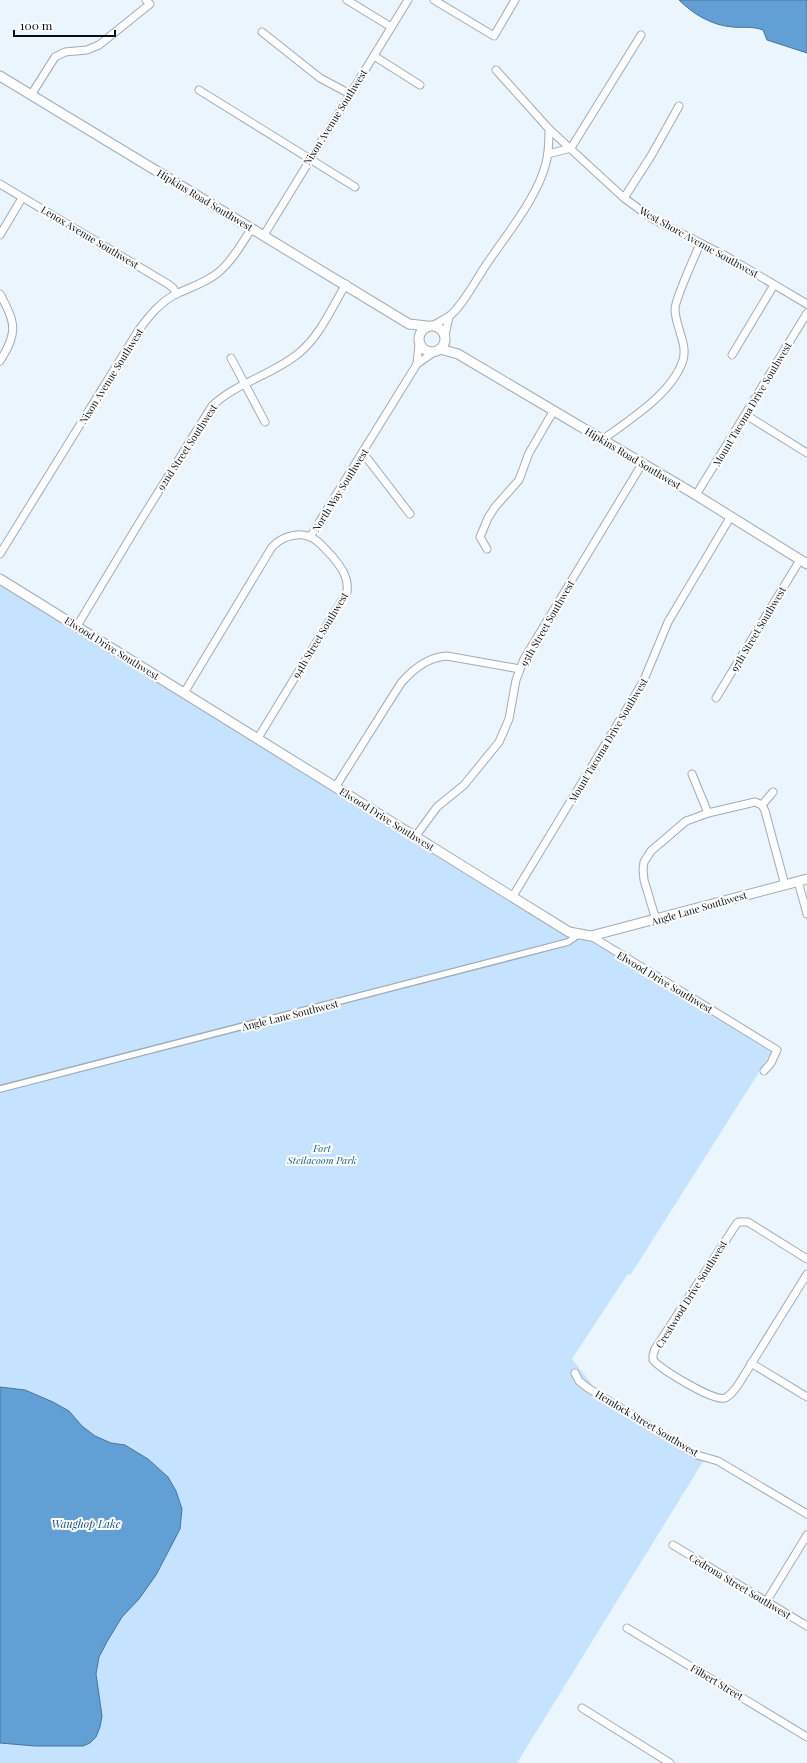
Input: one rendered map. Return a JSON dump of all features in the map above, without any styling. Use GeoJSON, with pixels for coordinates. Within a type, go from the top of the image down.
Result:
{"type":"FeatureCollection","features":[{"type":"Feature","properties":{"kind":"street"},"geometry":{"type":"LineString","coordinates":[[347,0],[391,27]]}},
{"type":"Feature","properties":{"kind":"street","name":"Nixon Avenue Southwest"},"geometry":{"type":"LineString","coordinates":[[264,235],[408,0]]}},
{"type":"Feature","properties":{"kind":"street"},"geometry":{"type":"LineString","coordinates":[[434,0],[494,36],[515,0]]}},
{"type":"Feature","properties":{"kind":"street"},"geometry":{"type":"LineString","coordinates":[[31,95],[55,57],[65,52],[87,50],[99,45],[148,2]]}},
{"type":"Feature","properties":{"kind":"street"},"geometry":{"type":"LineString","coordinates":[[262,32],[320,78],[350,94]]}},
{"type":"Feature","properties":{"kind":"street"},"geometry":{"type":"LineString","coordinates":[[548,154],[571,148],[641,34]]}},
{"type":"Feature","properties":{"kind":"street"},"geometry":{"type":"LineString","coordinates":[[374,56],[420,85]]}},
{"type":"Feature","properties":{"kind":"street","name":"West Shore Avenue Southwest"},"geometry":{"type":"LineString","coordinates":[[496,70],[549,129],[624,198],[653,219],[724,255],[807,304]]}},
{"type":"Feature","properties":{"kind":"street","name":"Hipkins Road Southwest"},"geometry":{"type":"LineString","coordinates":[[0,76],[346,284],[409,324],[430,326]]}},
{"type":"Feature","properties":{"kind":"street"},"geometry":{"type":"LineString","coordinates":[[199,90],[355,187]]}},
{"type":"Feature","properties":{"kind":"street"},"geometry":{"type":"LineString","coordinates":[[624,198],[651,156],[679,106]]}},
{"type":"Feature","properties":{"kind":"street"},"geometry":{"type":"LineString","coordinates":[[449,317],[445,337],[437,351],[425,351],[419,342],[421,332],[449,317],[470,291],[522,211],[540,178],[548,154],[549,129]]}},
{"type":"Feature","properties":{"kind":"street","name":"Lenox Avenue Southwest"},"geometry":{"type":"LineString","coordinates":[[0,184],[168,284],[177,294]]}},
{"type":"Feature","properties":{"kind":"street"},"geometry":{"type":"LineString","coordinates":[[0,235],[22,198]]}},
{"type":"Feature","properties":{"kind":"street","name":"Nixon Avenue Southwest"},"geometry":{"type":"LineString","coordinates":[[0,554],[138,331],[156,308],[177,294],[198,285],[218,273],[237,252],[252,228]]}},
{"type":"Feature","properties":{"kind":"street"},"geometry":{"type":"LineString","coordinates":[[602,440],[661,392],[674,379],[678,371],[684,353],[676,307],[700,244]]}},
{"type":"Feature","properties":{"kind":"street","name":"92nd Street Southwest"},"geometry":{"type":"LineString","coordinates":[[77,626],[142,517],[212,406],[223,396],[288,361],[304,349],[316,334],[346,284]]}},
{"type":"Feature","properties":{"kind":"street"},"geometry":{"type":"LineString","coordinates":[[732,355],[774,285]]}},
{"type":"Feature","properties":{"kind":"street"},"geometry":{"type":"LineString","coordinates":[[0,294],[12,317],[14,332],[9,347],[0,361]]}},
{"type":"Feature","properties":{"kind":"street","name":"Mount Tacoma Drive Southwest"},"geometry":{"type":"LineString","coordinates":[[696,495],[807,313]]}},
{"type":"Feature","properties":{"kind":"street","name":"Hipkins Road Southwest"},"geometry":{"type":"LineString","coordinates":[[409,324],[419,342]]}},
{"type":"Feature","properties":{"kind":"street"},"geometry":{"type":"LineString","coordinates":[[430,326],[440,328],[445,337]]}},
{"type":"Feature","properties":{"kind":"street","name":"Hipkins Road Southwest"},"geometry":{"type":"LineString","coordinates":[[445,337],[458,354]]}},
{"type":"Feature","properties":{"kind":"street","name":"North Way Southwest"},"geometry":{"type":"LineString","coordinates":[[417,364],[419,342]]}},
{"type":"Feature","properties":{"kind":"street","name":"Hipkins Road Southwest"},"geometry":{"type":"LineString","coordinates":[[437,351],[458,354],[731,516],[804,562]]}},
{"type":"Feature","properties":{"kind":"street","name":"North Way Southwest"},"geometry":{"type":"LineString","coordinates":[[184,693],[272,547],[282,538],[290,536],[310,537],[417,364],[437,351]]}},
{"type":"Feature","properties":{"kind":"street"},"geometry":{"type":"LineString","coordinates":[[231,358],[264,422]]}},
{"type":"Feature","properties":{"kind":"street"},"geometry":{"type":"LineString","coordinates":[[487,549],[480,537],[488,518],[495,506],[519,480],[529,453],[554,410]]}},
{"type":"Feature","properties":{"kind":"street"},"geometry":{"type":"LineString","coordinates":[[746,414],[807,453]]}},
{"type":"Feature","properties":{"kind":"street"},"geometry":{"type":"LineString","coordinates":[[363,453],[410,514]]}},
{"type":"Feature","properties":{"kind":"street","name":"95th Street Southwest"},"geometry":{"type":"LineString","coordinates":[[415,837],[437,807],[473,775],[499,742],[509,719],[520,668],[524,659],[642,464]]}},
{"type":"Feature","properties":{"kind":"street","name":"Mount Tacoma Drive Southwest"},"geometry":{"type":"LineString","coordinates":[[513,896],[643,682],[668,622],[731,516]]}},
{"type":"Feature","properties":{"kind":"street","name":"94th Street Southwest"},"geometry":{"type":"LineString","coordinates":[[258,738],[347,592],[347,580],[341,567],[321,545],[310,537]]}},
{"type":"Feature","properties":{"kind":"street","name":"97th Street Southwest"},"geometry":{"type":"LineString","coordinates":[[716,698],[804,562]]}},
{"type":"Feature","properties":{"kind":"street","name":"Elwood Drive Southwest"},"geometry":{"type":"LineString","coordinates":[[0,579],[336,786],[415,837],[513,896],[569,932],[578,935],[591,936],[777,1050],[771,1063],[764,1071]]}},
{"type":"Feature","properties":{"kind":"street"},"geometry":{"type":"LineString","coordinates":[[336,786],[401,683],[412,671],[421,665],[436,657],[447,656],[520,668]]}},
{"type":"Feature","properties":{"kind":"street"},"geometry":{"type":"LineString","coordinates":[[692,774],[708,813]]}},
{"type":"Feature","properties":{"kind":"street"},"geometry":{"type":"LineString","coordinates":[[762,805],[773,792]]}},
{"type":"Feature","properties":{"kind":"street"},"geometry":{"type":"LineString","coordinates":[[656,920],[644,880],[643,869],[648,854],[686,821],[708,813],[755,802],[762,805],[786,884]]}},
{"type":"Feature","properties":{"kind":"street"},"geometry":{"type":"LineString","coordinates":[[803,880],[807,914]]}},
{"type":"Feature","properties":{"kind":"street","name":"Angle Lane Southwest"},"geometry":{"type":"LineString","coordinates":[[591,936],[803,880]]}},
{"type":"Feature","properties":{"kind":"street","name":"Angle Lane Southwest"},"geometry":{"type":"LineString","coordinates":[[0,1090],[568,942],[578,935]]}},
{"type":"Feature","properties":{"kind":"street","name":"Crestwood Drive Southwest"},"geometry":{"type":"LineString","coordinates":[[807,1258],[748,1222],[739,1222],[735,1225],[653,1355],[655,1362],[700,1390],[719,1398],[725,1398],[734,1391],[807,1274]]}},
{"type":"Feature","properties":{"kind":"street"},"geometry":{"type":"LineString","coordinates":[[752,1363],[807,1397]]}},
{"type":"Feature","properties":{"kind":"street","name":"Hemlock Street Southwest"},"geometry":{"type":"LineString","coordinates":[[575,1373],[577,1379],[584,1386],[697,1455],[718,1461],[807,1514]]}},
{"type":"Feature","properties":{"kind":"street"},"geometry":{"type":"LineString","coordinates":[[766,1602],[807,1535]]}},
{"type":"Feature","properties":{"kind":"street","name":"Cedrona Street Southwest"},"geometry":{"type":"LineString","coordinates":[[673,1545],[807,1626]]}},
{"type":"Feature","properties":{"kind":"street","name":"Filbert Street"},"geometry":{"type":"LineString","coordinates":[[627,1628],[807,1737]]}},
{"type":"Feature","properties":{"kind":"street"},"geometry":{"type":"LineString","coordinates":[[582,1708],[670,1763]]}},
{"type":"Feature","properties":{"kind":"green space","name":"Fort Steilacoom Park"},"geometry":{"type":"Polygon","coordinates":[[[0,582],[773,1050],[631,1274],[627,1275],[572,1359],[600,1395],[704,1460],[517,1763],[0,1763],[0,582]]]}},
{"type":"Feature","properties":{"kind":"water"},"geometry":{"type":"Polygon","coordinates":[[[679,0],[807,0],[807,53],[767,40],[763,30],[717,24],[696,14],[679,0]]]}},
{"type":"Feature","properties":{"kind":"water","name":"Waughop Lake"},"geometry":{"type":"Polygon","coordinates":[[[0,1387],[25,1390],[53,1402],[69,1411],[82,1426],[95,1436],[111,1443],[125,1445],[148,1459],[168,1477],[176,1491],[182,1509],[180,1529],[156,1575],[139,1599],[122,1617],[99,1657],[96,1674],[102,1716],[96,1737],[90,1743],[83,1746],[35,1746],[0,1743],[0,1387]]]}}]}
